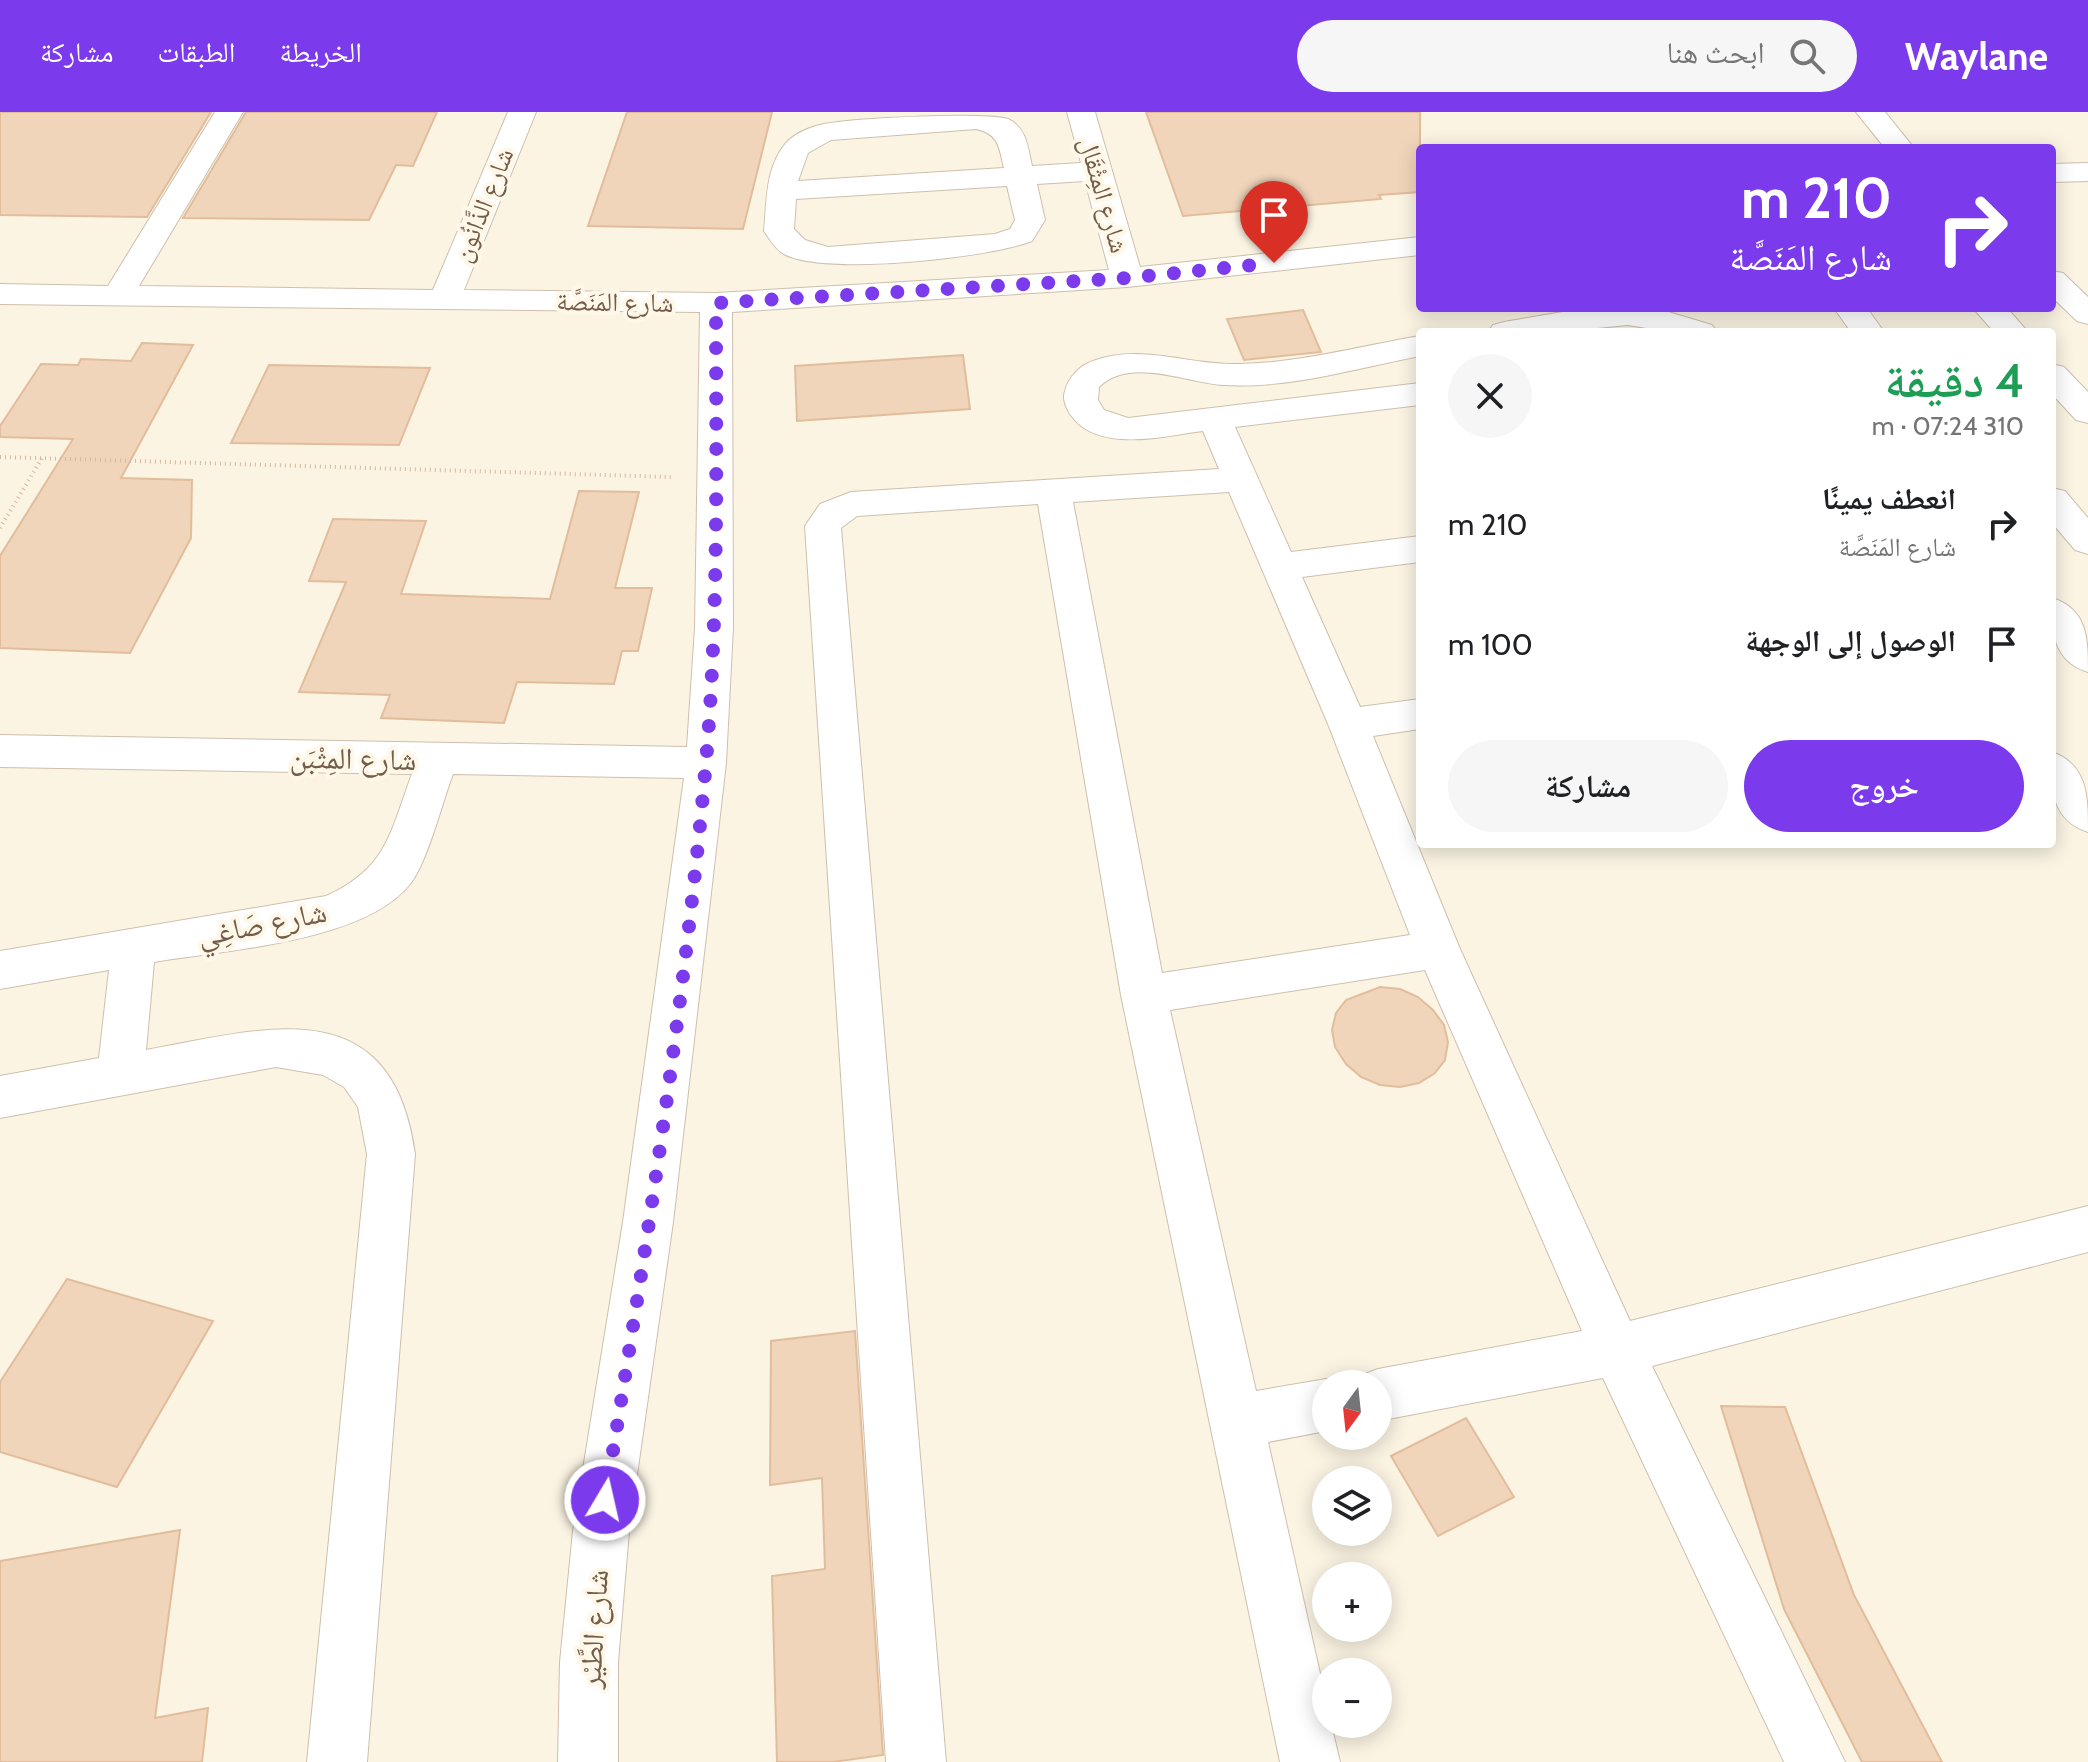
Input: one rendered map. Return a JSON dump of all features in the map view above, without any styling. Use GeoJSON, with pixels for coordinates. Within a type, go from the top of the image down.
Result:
{"type":"FeatureCollection","features":[{"type":"Feature","properties":{"kind":"street"},"geometry":{"type":"LineString","coordinates":[[117,297],[229,112]]}},
{"type":"Feature","properties":{"kind":"street","name":"شارع الذَّانُون"},"geometry":{"type":"LineString","coordinates":[[445,298],[522,112]]}},
{"type":"Feature","properties":{"kind":"street","name":"شارع المِثْقَال"},"geometry":{"type":"LineString","coordinates":[[1081,112],[1127,278]]}},
{"type":"Feature","properties":{"kind":"street"},"geometry":{"type":"LineString","coordinates":[[1870,112],[1897,144]]}},
{"type":"Feature","properties":{"kind":"street"},"geometry":{"type":"LineString","coordinates":[[976,121],[998,125],[1011,136],[1030,220],[1028,228],[1011,240],[828,256],[804,251],[784,240],[779,231],[783,191],[791,151],[816,134],[976,121]]}},
{"type":"Feature","properties":{"kind":"street"},"geometry":{"type":"LineString","coordinates":[[783,191],[1097,171]]}},
{"type":"Feature","properties":{"kind":"street"},"geometry":{"type":"LineString","coordinates":[[2056,173],[2088,172]]}},
{"type":"Feature","properties":{"kind":"street","name":"شارع المَنَصَّة"},"geometry":{"type":"LineString","coordinates":[[0,294],[716,303],[1127,278],[1416,246]]}},
{"type":"Feature","properties":{"kind":"street"},"geometry":{"type":"LineString","coordinates":[[2056,284],[2088,314]]}},
{"type":"Feature","properties":{"kind":"street","name":"شارع الطَّيْر"},"geometry":{"type":"LineString","coordinates":[[588,1762],[589,1662],[601,1531],[648,1222],[706,763],[714,628],[716,303]]}},
{"type":"Feature","properties":{"kind":"street"},"geometry":{"type":"LineString","coordinates":[[1993,312],[2008,328]]}},
{"type":"Feature","properties":{"kind":"street"},"geometry":{"type":"LineString","coordinates":[[1531,328],[1634,313],[1676,320],[1693,328]]}},
{"type":"Feature","properties":{"kind":"street"},"geometry":{"type":"LineString","coordinates":[[1416,347],[1237,375],[1127,364],[1106,367],[1090,375],[1080,388],[1080,402],[1089,415],[1106,425],[1128,429],[1416,395]]}},
{"type":"Feature","properties":{"kind":"street"},"geometry":{"type":"LineString","coordinates":[[2056,378],[2088,412]]}},
{"type":"Feature","properties":{"kind":"street"},"geometry":{"type":"LineString","coordinates":[[1215,420],[1348,724],[1438,949],[1617,1350],[1815,1762]]}},
{"type":"Feature","properties":{"kind":"street"},"geometry":{"type":"LineString","coordinates":[[916,1762],[823,526],[833,513],[851,504],[1241,479]]}},
{"type":"Feature","properties":{"kind":"street"},"geometry":{"type":"LineString","coordinates":[[1053,490],[1144,995],[1310,1762]]}},
{"type":"Feature","properties":{"kind":"street"},"geometry":{"type":"LineString","coordinates":[[2056,505],[2088,541]]}},
{"type":"Feature","properties":{"kind":"street"},"geometry":{"type":"LineString","coordinates":[[1278,567],[1416,550]]}},
{"type":"Feature","properties":{"kind":"street"},"geometry":{"type":"LineString","coordinates":[[2056,617],[2088,658]]}},
{"type":"Feature","properties":{"kind":"street"},"geometry":{"type":"LineString","coordinates":[[1348,724],[1416,715]]}},
{"type":"Feature","properties":{"kind":"street","name":"شارع المِثْبَن"},"geometry":{"type":"LineString","coordinates":[[0,751],[706,763]]}},
{"type":"Feature","properties":{"kind":"street","name":"شارع صَاغِي"},"geometry":{"type":"LineString","coordinates":[[0,970],[332,913],[369,896],[396,870],[438,760]]}},
{"type":"Feature","properties":{"kind":"street"},"geometry":{"type":"LineString","coordinates":[[2056,773],[2088,815]]}},
{"type":"Feature","properties":{"kind":"street"},"geometry":{"type":"LineString","coordinates":[[121,1075],[133,947]]}},
{"type":"Feature","properties":{"kind":"street"},"geometry":{"type":"LineString","coordinates":[[1144,995],[1438,949]]}},
{"type":"Feature","properties":{"kind":"street"},"geometry":{"type":"LineString","coordinates":[[0,1097],[276,1047],[316,1050],[349,1064],[374,1087],[388,1118],[391,1154],[337,1762]]}},
{"type":"Feature","properties":{"kind":"street"},"geometry":{"type":"LineString","coordinates":[[1392,1392],[1617,1350],[2088,1229]]}},
{"type":"Feature","properties":{"kind":"street"},"geometry":{"type":"LineString","coordinates":[[1235,1422],[1312,1408]]}},
{"type":"Feature","properties":{"kind":"path"},"geometry":{"type":"LineString","coordinates":[[0,457],[716,478]]}},
{"type":"Feature","properties":{"kind":"path"},"geometry":{"type":"LineString","coordinates":[[0,528],[42,458]]}},
{"type":"Feature","properties":{"kind":"building"},"geometry":{"type":"Polygon","coordinates":[[[0,112],[211,112],[147,217],[0,215],[0,112]]]}},
{"type":"Feature","properties":{"kind":"building"},"geometry":{"type":"Polygon","coordinates":[[[246,112],[437,112],[413,166],[396,165],[369,220],[183,218],[246,112]]]}},
{"type":"Feature","properties":{"kind":"building"},"geometry":{"type":"Polygon","coordinates":[[[627,112],[772,112],[743,229],[588,226],[627,112]]]}},
{"type":"Feature","properties":{"kind":"building"},"geometry":{"type":"Polygon","coordinates":[[[1146,112],[1420,112],[1420,144],[1416,144],[1416,192],[1379,195],[1381,199],[1183,216],[1146,112]]]}},
{"type":"Feature","properties":{"kind":"building"},"geometry":{"type":"Polygon","coordinates":[[[1303,310],[1321,352],[1244,360],[1227,319],[1303,310]]]}},
{"type":"Feature","properties":{"kind":"building"},"geometry":{"type":"Polygon","coordinates":[[[142,343],[193,345],[121,478],[192,480],[191,538],[130,653],[0,648],[0,556],[73,439],[0,437],[0,426],[41,364],[78,365],[81,359],[131,361],[142,343]]]}},
{"type":"Feature","properties":{"kind":"building"},"geometry":{"type":"Polygon","coordinates":[[[963,355],[970,409],[797,421],[795,366],[963,355]]]}},
{"type":"Feature","properties":{"kind":"building"},"geometry":{"type":"Polygon","coordinates":[[[269,365],[430,368],[399,445],[231,443],[269,365]]]}},
{"type":"Feature","properties":{"kind":"building"},"geometry":{"type":"Polygon","coordinates":[[[579,491],[639,492],[615,588],[652,588],[638,651],[622,651],[614,684],[517,682],[504,723],[381,718],[390,695],[299,692],[346,582],[309,581],[333,519],[426,521],[401,594],[550,599],[579,491]]]}},
{"type":"Feature","properties":{"kind":"building"},"geometry":{"type":"Polygon","coordinates":[[[1380,987],[1400,989],[1418,997],[1444,1025],[1448,1042],[1445,1060],[1435,1073],[1419,1083],[1400,1087],[1380,1085],[1361,1077],[1346,1064],[1335,1047],[1332,1030],[1336,1013],[1346,1000],[1380,987]]]}},
{"type":"Feature","properties":{"kind":"building"},"geometry":{"type":"Polygon","coordinates":[[[67,1279],[213,1321],[117,1487],[0,1452],[0,1382],[67,1279]]]}},
{"type":"Feature","properties":{"kind":"building"},"geometry":{"type":"Polygon","coordinates":[[[855,1331],[883,1755],[833,1762],[777,1762],[772,1576],[825,1569],[822,1478],[770,1485],[771,1341],[855,1331]]]}},
{"type":"Feature","properties":{"kind":"building"},"geometry":{"type":"Polygon","coordinates":[[[1721,1406],[1785,1407],[1854,1595],[1942,1762],[1862,1762],[1784,1609],[1721,1406]]]}},
{"type":"Feature","properties":{"kind":"building"},"geometry":{"type":"Polygon","coordinates":[[[1466,1418],[1514,1497],[1438,1536],[1391,1456],[1466,1418]]]}},
{"type":"Feature","properties":{"kind":"building"},"geometry":{"type":"Polygon","coordinates":[[[180,1530],[155,1718],[208,1708],[202,1762],[0,1762],[0,1561],[180,1530]]]}},
{"type":"Feature","properties":{"kind":"route"},"geometry":{"type":"LineString","coordinates":[[605,1500],[648,1222],[706,763],[714,628],[716,303],[1127,278],[1274,263]]}}]}
